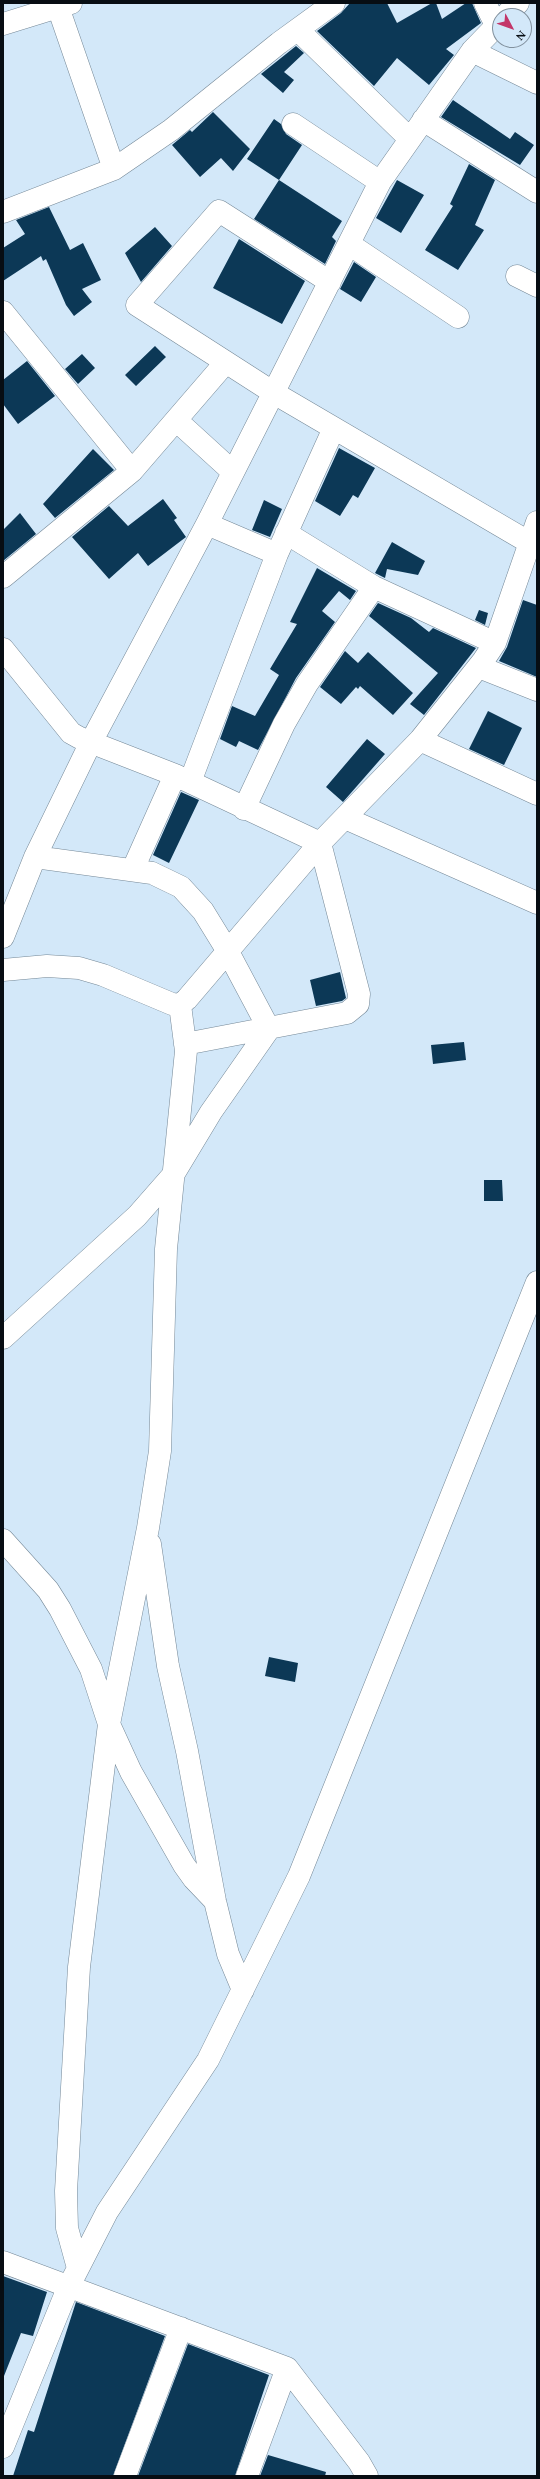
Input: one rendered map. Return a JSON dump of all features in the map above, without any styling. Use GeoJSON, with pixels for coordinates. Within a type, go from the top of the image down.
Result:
{"type":"FeatureCollection","features":[{"type":"Feature","properties":{"kind":"street"},"geometry":{"type":"LineString","coordinates":[[3,212],[114,169],[171,130],[334,3]]}},
{"type":"Feature","properties":{"kind":"street"},"geometry":{"type":"LineString","coordinates":[[485,3],[492,11]]}},
{"type":"Feature","properties":{"kind":"street"},"geometry":{"type":"LineString","coordinates":[[3,24],[64,5],[114,169]]}},
{"type":"Feature","properties":{"kind":"street"},"geometry":{"type":"LineString","coordinates":[[298,30],[410,139]]}},
{"type":"Feature","properties":{"kind":"street"},"geometry":{"type":"LineString","coordinates":[[3,937],[35,857],[90,744],[207,524],[380,182],[472,51],[492,30]]}},
{"type":"Feature","properties":{"kind":"street"},"geometry":{"type":"LineString","coordinates":[[472,51],[537,82]]}},
{"type":"Feature","properties":{"kind":"street"},"geometry":{"type":"LineString","coordinates":[[423,120],[537,192]]}},
{"type":"Feature","properties":{"kind":"street"},"geometry":{"type":"LineString","coordinates":[[292,124],[380,182]]}},
{"type":"Feature","properties":{"kind":"street"},"geometry":{"type":"LineString","coordinates":[[330,282],[219,211],[137,305],[274,393],[533,545]]}},
{"type":"Feature","properties":{"kind":"street"},"geometry":{"type":"LineString","coordinates":[[349,244],[458,317]]}},
{"type":"Feature","properties":{"kind":"street"},"geometry":{"type":"LineString","coordinates":[[517,276],[537,286]]}},
{"type":"Feature","properties":{"kind":"street"},"geometry":{"type":"LineString","coordinates":[[3,312],[132,471]]}},
{"type":"Feature","properties":{"kind":"street"},"geometry":{"type":"LineString","coordinates":[[3,577],[132,471],[226,362]]}},
{"type":"Feature","properties":{"kind":"street"},"geometry":{"type":"LineString","coordinates":[[176,420],[233,472]]}},
{"type":"Feature","properties":{"kind":"street"},"geometry":{"type":"LineString","coordinates":[[133,869],[183,778],[286,533],[334,428]]}},
{"type":"Feature","properties":{"kind":"street"},"geometry":{"type":"LineString","coordinates":[[180,1005],[187,999],[227,950],[320,843],[420,740],[479,667],[495,643],[533,545],[537,522]]}},
{"type":"Feature","properties":{"kind":"street"},"geometry":{"type":"LineString","coordinates":[[207,524],[277,554]]}},
{"type":"Feature","properties":{"kind":"street"},"geometry":{"type":"LineString","coordinates":[[286,533],[374,587],[495,643]]}},
{"type":"Feature","properties":{"kind":"street"},"geometry":{"type":"LineString","coordinates":[[244,809],[284,724],[303,691],[374,587]]}},
{"type":"Feature","properties":{"kind":"street"},"geometry":{"type":"LineString","coordinates":[[3,649],[71,733],[90,744],[183,778],[244,809],[320,843]]}},
{"type":"Feature","properties":{"kind":"street"},"geometry":{"type":"LineString","coordinates":[[479,667],[537,690]]}},
{"type":"Feature","properties":{"kind":"street"},"geometry":{"type":"LineString","coordinates":[[420,740],[537,794]]}},
{"type":"Feature","properties":{"kind":"street"},"geometry":{"type":"LineString","coordinates":[[345,818],[537,903]]}},
{"type":"Feature","properties":{"kind":"street"},"geometry":{"type":"LineString","coordinates":[[185,1044],[347,1013],[358,1004],[359,994],[320,843]]}},
{"type":"Feature","properties":{"kind":"street"},"geometry":{"type":"LineString","coordinates":[[35,857],[133,869],[152,873],[181,887],[202,910],[227,950],[269,1029]]}},
{"type":"Feature","properties":{"kind":"street"},"geometry":{"type":"LineString","coordinates":[[3,970],[47,966],[79,968],[109,977],[161,1001],[180,1005]]}},
{"type":"Feature","properties":{"kind":"street"},"geometry":{"type":"LineString","coordinates":[[78,2268],[67,2228],[68,2142],[79,1967],[109,1724],[148,1528],[160,1450],[162,1305],[173,1175],[185,1071],[185,1044],[180,1005]]}},
{"type":"Feature","properties":{"kind":"street"},"geometry":{"type":"LineString","coordinates":[[3,1338],[136,1216],[173,1175],[211,1112],[269,1029]]}},
{"type":"Feature","properties":{"kind":"street"},"geometry":{"type":"LineString","coordinates":[[3,2447],[11,2404],[107,2212],[208,2060],[299,1876],[537,1282]]}},
{"type":"Feature","properties":{"kind":"street"},"geometry":{"type":"LineString","coordinates":[[148,1528],[168,1666],[187,1751],[215,1901],[228,1954],[243,1990]]}},
{"type":"Feature","properties":{"kind":"street"},"geometry":{"type":"LineString","coordinates":[[3,1540],[48,1590],[60,1609],[90,1670],[109,1724],[131,1772],[184,1865],[194,1879],[215,1901]]}},
{"type":"Feature","properties":{"kind":"street"},"geometry":{"type":"LineString","coordinates":[[3,2262],[68,2288],[181,2328],[287,2368],[359,2462],[366,2476]]}},
{"type":"Feature","properties":{"kind":"street"},"geometry":{"type":"LineString","coordinates":[[125,2476],[181,2328]]}},
{"type":"Feature","properties":{"kind":"street"},"geometry":{"type":"LineString","coordinates":[[247,2476],[287,2368]]}},
{"type":"Feature","properties":{"kind":"building"},"geometry":{"type":"Polygon","coordinates":[[[350,3],[387,3],[397,23],[432,3],[436,3],[442,19],[466,3],[472,3],[481,23],[446,49],[454,55],[429,85],[397,58],[374,86],[317,31],[341,13],[350,3]]]}},
{"type":"Feature","properties":{"kind":"building"},"geometry":{"type":"Polygon","coordinates":[[[296,46],[304,53],[284,72],[294,80],[283,93],[261,74],[296,46]]]}},
{"type":"Feature","properties":{"kind":"building"},"geometry":{"type":"Polygon","coordinates":[[[453,100],[510,139],[515,132],[534,145],[520,165],[441,117],[453,100]]]}},
{"type":"Feature","properties":{"kind":"building"},"geometry":{"type":"Polygon","coordinates":[[[213,112],[250,149],[233,171],[221,158],[200,177],[172,145],[190,130],[192,132],[213,112]]]}},
{"type":"Feature","properties":{"kind":"building"},"geometry":{"type":"Polygon","coordinates":[[[274,119],[281,124],[286,134],[302,145],[279,180],[247,159],[274,119]]]}},
{"type":"Feature","properties":{"kind":"building"},"geometry":{"type":"Polygon","coordinates":[[[469,164],[495,180],[475,225],[484,230],[458,270],[425,250],[453,206],[450,204],[469,164]]]}},
{"type":"Feature","properties":{"kind":"building"},"geometry":{"type":"Polygon","coordinates":[[[279,180],[342,221],[332,237],[336,241],[325,264],[254,219],[279,180]]]}},
{"type":"Feature","properties":{"kind":"building"},"geometry":{"type":"Polygon","coordinates":[[[397,180],[424,195],[401,233],[376,218],[397,180]]]}},
{"type":"Feature","properties":{"kind":"building"},"geometry":{"type":"Polygon","coordinates":[[[49,207],[70,250],[83,243],[101,280],[82,289],[92,302],[74,316],[66,305],[46,259],[43,261],[41,256],[3,281],[3,248],[25,234],[16,220],[49,207]]]}},
{"type":"Feature","properties":{"kind":"building"},"geometry":{"type":"Polygon","coordinates":[[[155,227],[172,246],[141,282],[125,253],[155,227]]]}},
{"type":"Feature","properties":{"kind":"building"},"geometry":{"type":"Polygon","coordinates":[[[239,239],[305,281],[282,324],[213,288],[239,239]]]}},
{"type":"Feature","properties":{"kind":"building"},"geometry":{"type":"Polygon","coordinates":[[[354,262],[376,277],[361,302],[340,289],[354,262]]]}},
{"type":"Feature","properties":{"kind":"building"},"geometry":{"type":"Polygon","coordinates":[[[155,346],[166,357],[136,386],[125,375],[155,346]]]}},
{"type":"Feature","properties":{"kind":"building"},"geometry":{"type":"Polygon","coordinates":[[[82,354],[95,368],[78,384],[65,369],[82,354]]]}},
{"type":"Feature","properties":{"kind":"building"},"geometry":{"type":"Polygon","coordinates":[[[27,361],[55,396],[18,424],[3,404],[3,380],[27,361]]]}},
{"type":"Feature","properties":{"kind":"building"},"geometry":{"type":"Polygon","coordinates":[[[339,448],[375,468],[358,498],[353,495],[340,516],[315,501],[339,448]]]}},
{"type":"Feature","properties":{"kind":"building"},"geometry":{"type":"Polygon","coordinates":[[[93,449],[114,470],[55,518],[43,504],[93,449]]]}},
{"type":"Feature","properties":{"kind":"building"},"geometry":{"type":"Polygon","coordinates":[[[163,499],[177,518],[174,520],[186,537],[148,566],[138,553],[109,579],[72,537],[109,506],[128,526],[163,499]]]}},
{"type":"Feature","properties":{"kind":"building"},"geometry":{"type":"Polygon","coordinates":[[[264,500],[282,509],[270,537],[252,530],[264,500]]]}},
{"type":"Feature","properties":{"kind":"building"},"geometry":{"type":"Polygon","coordinates":[[[20,513],[36,534],[3,561],[3,530],[20,513]]]}},
{"type":"Feature","properties":{"kind":"building"},"geometry":{"type":"Polygon","coordinates":[[[392,542],[425,561],[418,575],[387,569],[385,578],[375,573],[392,542]]]}},
{"type":"Feature","properties":{"kind":"building"},"geometry":{"type":"Polygon","coordinates":[[[317,568],[356,591],[350,600],[339,591],[322,611],[335,622],[296,678],[258,750],[239,741],[236,747],[220,739],[232,706],[255,716],[279,675],[270,669],[297,624],[290,622],[317,568]]]}},
{"type":"Feature","properties":{"kind":"building"},"geometry":{"type":"Polygon","coordinates":[[[523,600],[537,605],[537,677],[499,661],[507,647],[523,600]]]}},
{"type":"Feature","properties":{"kind":"building"},"geometry":{"type":"Polygon","coordinates":[[[378,603],[411,618],[429,632],[433,628],[476,648],[424,715],[410,704],[438,673],[369,616],[378,603]]]}},
{"type":"Feature","properties":{"kind":"building"},"geometry":{"type":"Polygon","coordinates":[[[479,610],[488,613],[485,625],[475,620],[479,610]]]}},
{"type":"Feature","properties":{"kind":"building"},"geometry":{"type":"Polygon","coordinates":[[[345,651],[358,663],[368,652],[413,693],[393,715],[360,686],[358,689],[356,687],[341,704],[320,687],[345,651]]]}},
{"type":"Feature","properties":{"kind":"building"},"geometry":{"type":"Polygon","coordinates":[[[488,711],[522,728],[504,765],[469,749],[488,711]]]}},
{"type":"Feature","properties":{"kind":"building"},"geometry":{"type":"Polygon","coordinates":[[[367,739],[385,754],[343,802],[326,787],[367,739]]]}},
{"type":"Feature","properties":{"kind":"building"},"geometry":{"type":"Polygon","coordinates":[[[181,792],[199,800],[169,863],[153,855],[181,792]]]}},
{"type":"Feature","properties":{"kind":"building"},"geometry":{"type":"Polygon","coordinates":[[[340,972],[346,998],[342,1001],[316,1006],[310,980],[340,972]]]}},
{"type":"Feature","properties":{"kind":"building"},"geometry":{"type":"Polygon","coordinates":[[[464,1042],[466,1060],[433,1064],[431,1045],[464,1042]]]}},
{"type":"Feature","properties":{"kind":"building"},"geometry":{"type":"Polygon","coordinates":[[[484,1180],[502,1180],[503,1201],[484,1201],[484,1180]]]}},
{"type":"Feature","properties":{"kind":"building"},"geometry":{"type":"Polygon","coordinates":[[[269,1657],[298,1663],[295,1682],[265,1676],[269,1657]]]}},
{"type":"Feature","properties":{"kind":"building"},"geometry":{"type":"Polygon","coordinates":[[[3,2276],[47,2292],[33,2336],[21,2333],[4,2376],[3,2276]]]}},
{"type":"Feature","properties":{"kind":"building"},"geometry":{"type":"Polygon","coordinates":[[[76,2302],[165,2336],[113,2476],[13,2476],[28,2430],[34,2432],[76,2302]]]}},
{"type":"Feature","properties":{"kind":"building"},"geometry":{"type":"Polygon","coordinates":[[[188,2344],[269,2375],[235,2476],[138,2476],[188,2344]]]}},
{"type":"Feature","properties":{"kind":"building"},"geometry":{"type":"Polygon","coordinates":[[[268,2455],[326,2472],[325,2476],[260,2476],[268,2455]]]}}]}
